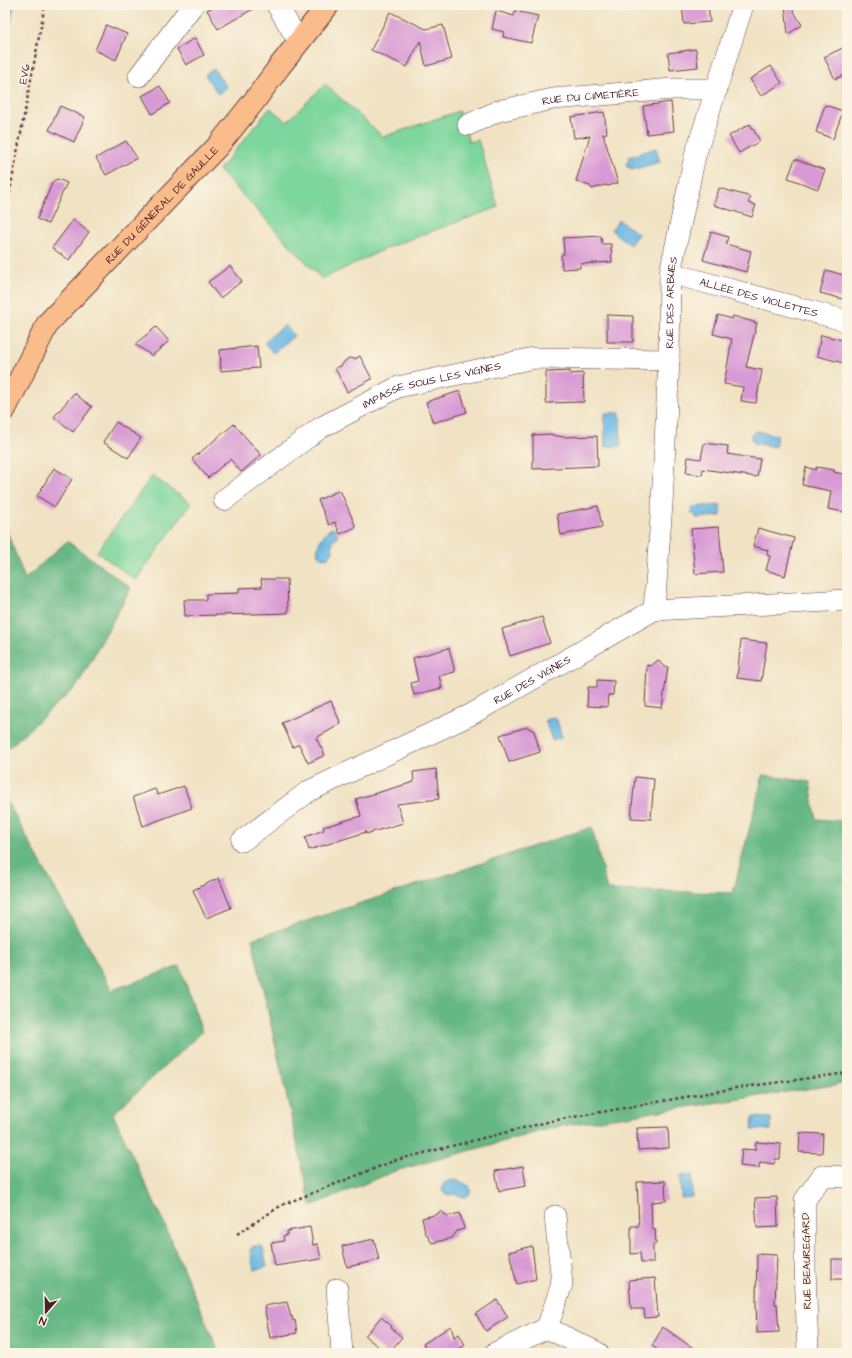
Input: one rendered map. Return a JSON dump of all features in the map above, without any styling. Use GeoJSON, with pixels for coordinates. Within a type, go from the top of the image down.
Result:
{"type":"FeatureCollection","features":[{"type":"Feature","properties":{"kind":"main road","name":"RUE DU GÉNÉRAL DE GAULLE"},"geometry":{"type":"LineString","coordinates":[[5,409],[48,322],[217,147],[328,5]]}},
{"type":"Feature","properties":{"kind":"street"},"geometry":{"type":"LineString","coordinates":[[139,76],[193,5]]}},
{"type":"Feature","properties":{"kind":"street"},"geometry":{"type":"LineString","coordinates":[[277,5],[299,42]]}},
{"type":"Feature","properties":{"kind":"street","name":"RUE DES ARBUES"},"geometry":{"type":"LineString","coordinates":[[654,610],[662,504],[669,360],[670,272],[695,156],[743,5]]}},
{"type":"Feature","properties":{"kind":"street","name":"RUE DU CIMETIÈRE"},"geometry":{"type":"LineString","coordinates":[[468,125],[498,111],[553,100],[673,89],[717,89]]}},
{"type":"Feature","properties":{"kind":"street","name":"ALLÉE DES VIOLETTES"},"geometry":{"type":"LineString","coordinates":[[670,272],[847,321]]}},
{"type":"Feature","properties":{"kind":"street","name":"IMPASSE SOUS LES VIGNES"},"geometry":{"type":"LineString","coordinates":[[224,500],[320,428],[398,387],[534,358],[669,360]]}},
{"type":"Feature","properties":{"kind":"street","name":"RUE DES VIGNES"},"geometry":{"type":"LineString","coordinates":[[242,841],[309,791],[470,715],[654,610],[847,600]]}},
{"type":"Feature","properties":{"kind":"street","name":"RUE BEAUREGARD"},"geometry":{"type":"LineString","coordinates":[[808,1353],[805,1267],[805,1200],[822,1176],[847,1177]]}},
{"type":"Feature","properties":{"kind":"street"},"geometry":{"type":"LineString","coordinates":[[495,1353],[547,1328],[562,1284],[555,1216]]}},
{"type":"Feature","properties":{"kind":"street"},"geometry":{"type":"LineString","coordinates":[[337,1289],[342,1353]]}},
{"type":"Feature","properties":{"kind":"street"},"geometry":{"type":"LineString","coordinates":[[547,1328],[598,1353]]}},
{"type":"Feature","properties":{"kind":"path","name":"EV6"},"geometry":{"type":"LineString","coordinates":[[5,217],[45,5]]}},
{"type":"Feature","properties":{"kind":"path"},"geometry":{"type":"LineString","coordinates":[[237,1234],[282,1205],[396,1160],[551,1121],[736,1088],[847,1073]]}},
{"type":"Feature","properties":{"kind":"green space"},"geometry":{"type":"Polygon","coordinates":[[[325,84],[383,137],[459,111],[469,142],[478,140],[498,207],[389,247],[322,279],[219,170],[270,108],[287,122],[325,84]]]}},
{"type":"Feature","properties":{"kind":"green space"},"geometry":{"type":"Polygon","coordinates":[[[152,476],[191,503],[136,580],[97,552],[152,476]]]}},
{"type":"Feature","properties":{"kind":"green space"},"geometry":{"type":"Polygon","coordinates":[[[5,526],[25,579],[67,541],[131,588],[77,686],[5,751],[5,526]]]}},
{"type":"Feature","properties":{"kind":"green space"},"geometry":{"type":"Polygon","coordinates":[[[763,775],[810,782],[816,819],[847,821],[847,1083],[560,1126],[395,1171],[311,1206],[252,939],[592,827],[607,890],[733,893],[763,775]]]}},
{"type":"Feature","properties":{"kind":"green space"},"geometry":{"type":"Polygon","coordinates":[[[5,797],[112,990],[180,966],[202,1032],[113,1114],[166,1228],[219,1353],[5,1353],[5,797]]]}},
{"type":"Feature","properties":{"kind":"water"},"geometry":{"type":"Polygon","coordinates":[[[5,5],[14,5],[5,55],[5,5]]]}},
{"type":"Feature","properties":{"kind":"water"},"geometry":{"type":"Polygon","coordinates":[[[214,69],[227,87],[218,94],[205,75],[214,69]]]}},
{"type":"Feature","properties":{"kind":"water"},"geometry":{"type":"Polygon","coordinates":[[[656,148],[660,162],[632,170],[631,168],[627,167],[627,162],[629,160],[628,157],[656,148]]]}},
{"type":"Feature","properties":{"kind":"water"},"geometry":{"type":"Polygon","coordinates":[[[619,220],[638,234],[630,245],[611,230],[619,220]]]}},
{"type":"Feature","properties":{"kind":"water"},"geometry":{"type":"Polygon","coordinates":[[[285,325],[294,336],[273,353],[264,342],[285,325]]]}},
{"type":"Feature","properties":{"kind":"water"},"geometry":{"type":"Polygon","coordinates":[[[605,413],[620,413],[621,446],[605,447],[605,413]]]}},
{"type":"Feature","properties":{"kind":"water"},"geometry":{"type":"Polygon","coordinates":[[[756,431],[777,435],[775,447],[754,443],[751,439],[751,435],[756,431]]]}},
{"type":"Feature","properties":{"kind":"water"},"geometry":{"type":"Polygon","coordinates":[[[720,505],[721,516],[696,518],[696,515],[692,514],[692,507],[720,505]]]}},
{"type":"Feature","properties":{"kind":"water"},"geometry":{"type":"Polygon","coordinates":[[[332,528],[336,530],[338,534],[332,544],[333,552],[329,557],[322,558],[318,555],[317,551],[319,544],[323,536],[332,528]]]}},
{"type":"Feature","properties":{"kind":"water"},"geometry":{"type":"Polygon","coordinates":[[[556,717],[562,737],[552,740],[545,720],[556,717]]]}},
{"type":"Feature","properties":{"kind":"water"},"geometry":{"type":"Polygon","coordinates":[[[753,1117],[771,1118],[771,1130],[752,1129],[753,1117]]]}},
{"type":"Feature","properties":{"kind":"water"},"geometry":{"type":"Polygon","coordinates":[[[692,1175],[692,1197],[681,1198],[680,1176],[692,1175]]]}},
{"type":"Feature","properties":{"kind":"water"},"geometry":{"type":"Polygon","coordinates":[[[455,1179],[469,1186],[471,1190],[469,1195],[464,1197],[455,1194],[448,1195],[443,1192],[442,1188],[444,1183],[455,1179]]]}},
{"type":"Feature","properties":{"kind":"water"},"geometry":{"type":"Polygon","coordinates":[[[260,1245],[263,1247],[267,1267],[254,1270],[250,1250],[253,1246],[260,1245]]]}},
{"type":"Feature","properties":{"kind":"building"},"geometry":{"type":"Polygon","coordinates":[[[217,5],[260,5],[218,29],[207,10],[217,5]]]}},
{"type":"Feature","properties":{"kind":"building"},"geometry":{"type":"Polygon","coordinates":[[[682,5],[708,5],[710,22],[684,24],[682,5]]]}},
{"type":"Feature","properties":{"kind":"building"},"geometry":{"type":"Polygon","coordinates":[[[785,5],[790,5],[802,25],[788,34],[785,5]]]}},
{"type":"Feature","properties":{"kind":"building"},"geometry":{"type":"Polygon","coordinates":[[[496,11],[514,16],[515,11],[538,16],[531,43],[503,37],[504,32],[492,29],[496,11]]]}},
{"type":"Feature","properties":{"kind":"building"},"geometry":{"type":"Polygon","coordinates":[[[390,12],[426,29],[443,25],[452,59],[426,66],[420,41],[407,67],[371,50],[390,12]]]}},
{"type":"Feature","properties":{"kind":"building"},"geometry":{"type":"Polygon","coordinates":[[[106,25],[127,34],[116,60],[95,50],[106,25]]]}},
{"type":"Feature","properties":{"kind":"building"},"geometry":{"type":"Polygon","coordinates":[[[195,38],[204,55],[186,65],[177,49],[195,38]]]}},
{"type":"Feature","properties":{"kind":"building"},"geometry":{"type":"Polygon","coordinates":[[[847,46],[847,74],[835,79],[824,57],[847,46]]]}},
{"type":"Feature","properties":{"kind":"building"},"geometry":{"type":"Polygon","coordinates":[[[696,49],[698,67],[670,70],[668,53],[696,49]]]}},
{"type":"Feature","properties":{"kind":"building"},"geometry":{"type":"Polygon","coordinates":[[[771,66],[782,83],[761,96],[750,79],[771,66]]]}},
{"type":"Feature","properties":{"kind":"building"},"geometry":{"type":"Polygon","coordinates":[[[160,86],[170,103],[152,114],[142,96],[160,86]]]}},
{"type":"Feature","properties":{"kind":"building"},"geometry":{"type":"Polygon","coordinates":[[[671,102],[674,131],[647,134],[643,106],[671,102]]]}},
{"type":"Feature","properties":{"kind":"building"},"geometry":{"type":"Polygon","coordinates":[[[825,105],[843,111],[833,139],[816,132],[825,105]]]}},
{"type":"Feature","properties":{"kind":"building"},"geometry":{"type":"Polygon","coordinates":[[[60,106],[85,117],[74,142],[49,130],[60,106]]]}},
{"type":"Feature","properties":{"kind":"building"},"geometry":{"type":"Polygon","coordinates":[[[604,112],[607,133],[603,134],[618,183],[592,189],[590,186],[576,181],[590,136],[574,138],[571,117],[604,112]]]}},
{"type":"Feature","properties":{"kind":"building"},"geometry":{"type":"Polygon","coordinates":[[[750,124],[760,141],[739,153],[729,136],[750,124]]]}},
{"type":"Feature","properties":{"kind":"building"},"geometry":{"type":"Polygon","coordinates":[[[126,141],[137,158],[106,175],[96,158],[126,141]]]}},
{"type":"Feature","properties":{"kind":"building"},"geometry":{"type":"Polygon","coordinates":[[[795,159],[825,170],[818,189],[788,178],[795,159]]]}},
{"type":"Feature","properties":{"kind":"building"},"geometry":{"type":"Polygon","coordinates":[[[58,179],[67,183],[48,224],[37,219],[53,181],[58,179]]]}},
{"type":"Feature","properties":{"kind":"building"},"geometry":{"type":"Polygon","coordinates":[[[719,188],[751,197],[748,203],[756,205],[752,217],[714,205],[719,188]]]}},
{"type":"Feature","properties":{"kind":"building"},"geometry":{"type":"Polygon","coordinates":[[[73,220],[89,232],[69,260],[52,248],[73,220]]]}},
{"type":"Feature","properties":{"kind":"building"},"geometry":{"type":"Polygon","coordinates":[[[711,232],[728,237],[726,244],[751,251],[746,272],[703,260],[711,232]]]}},
{"type":"Feature","properties":{"kind":"building"},"geometry":{"type":"Polygon","coordinates":[[[601,236],[602,244],[611,244],[612,262],[580,264],[580,268],[562,269],[561,255],[564,254],[563,238],[601,236]]]}},
{"type":"Feature","properties":{"kind":"building"},"geometry":{"type":"Polygon","coordinates":[[[230,266],[242,281],[220,298],[208,282],[230,266]]]}},
{"type":"Feature","properties":{"kind":"building"},"geometry":{"type":"Polygon","coordinates":[[[826,270],[847,276],[847,300],[820,293],[826,270]]]}},
{"type":"Feature","properties":{"kind":"building"},"geometry":{"type":"Polygon","coordinates":[[[607,315],[633,316],[633,342],[607,342],[607,315]]]}},
{"type":"Feature","properties":{"kind":"building"},"geometry":{"type":"Polygon","coordinates":[[[718,315],[732,319],[733,316],[757,323],[746,367],[762,370],[756,403],[741,401],[743,387],[724,384],[732,339],[713,334],[718,315]]]}},
{"type":"Feature","properties":{"kind":"building"},"geometry":{"type":"Polygon","coordinates":[[[156,327],[169,341],[152,356],[135,344],[156,327]]]}},
{"type":"Feature","properties":{"kind":"building"},"geometry":{"type":"Polygon","coordinates":[[[821,335],[847,341],[847,364],[817,356],[821,335]]]}},
{"type":"Feature","properties":{"kind":"building"},"geometry":{"type":"Polygon","coordinates":[[[257,346],[259,368],[221,371],[220,350],[257,346]]]}},
{"type":"Feature","properties":{"kind":"building"},"geometry":{"type":"Polygon","coordinates":[[[360,356],[372,379],[347,392],[335,368],[341,366],[349,358],[355,359],[360,356]]]}},
{"type":"Feature","properties":{"kind":"building"},"geometry":{"type":"Polygon","coordinates":[[[570,371],[570,374],[583,373],[584,402],[546,403],[546,372],[570,371]]]}},
{"type":"Feature","properties":{"kind":"building"},"geometry":{"type":"Polygon","coordinates":[[[460,391],[467,412],[433,423],[426,402],[460,391]]]}},
{"type":"Feature","properties":{"kind":"building"},"geometry":{"type":"Polygon","coordinates":[[[74,393],[92,407],[73,432],[54,417],[74,393]]]}},
{"type":"Feature","properties":{"kind":"building"},"geometry":{"type":"Polygon","coordinates":[[[116,422],[141,438],[128,458],[103,442],[116,422]]]}},
{"type":"Feature","properties":{"kind":"building"},"geometry":{"type":"Polygon","coordinates":[[[234,424],[261,455],[241,472],[230,459],[208,478],[192,459],[234,424]]]}},
{"type":"Feature","properties":{"kind":"building"},"geometry":{"type":"Polygon","coordinates":[[[552,434],[564,437],[597,436],[598,466],[533,469],[533,435],[552,434]]]}},
{"type":"Feature","properties":{"kind":"building"},"geometry":{"type":"Polygon","coordinates":[[[704,443],[728,446],[727,454],[760,459],[757,477],[703,469],[702,475],[686,473],[688,457],[701,459],[704,443]]]}},
{"type":"Feature","properties":{"kind":"building"},"geometry":{"type":"Polygon","coordinates":[[[806,467],[816,470],[816,467],[834,470],[834,472],[847,475],[847,499],[844,512],[828,509],[831,491],[802,485],[806,467]]]}},
{"type":"Feature","properties":{"kind":"building"},"geometry":{"type":"Polygon","coordinates":[[[54,468],[72,479],[55,507],[37,496],[54,468]]]}},
{"type":"Feature","properties":{"kind":"building"},"geometry":{"type":"Polygon","coordinates":[[[340,490],[356,527],[340,534],[335,522],[329,525],[318,500],[340,490]]]}},
{"type":"Feature","properties":{"kind":"building"},"geometry":{"type":"Polygon","coordinates":[[[598,506],[602,527],[561,535],[557,514],[598,506]]]}},
{"type":"Feature","properties":{"kind":"building"},"geometry":{"type":"Polygon","coordinates":[[[719,527],[723,572],[695,574],[691,529],[719,527]]]}},
{"type":"Feature","properties":{"kind":"building"},"geometry":{"type":"Polygon","coordinates":[[[758,528],[794,538],[785,576],[766,570],[770,556],[767,555],[768,550],[753,546],[758,528]]]}},
{"type":"Feature","properties":{"kind":"building"},"geometry":{"type":"Polygon","coordinates":[[[261,579],[287,579],[288,613],[185,616],[184,600],[206,600],[206,594],[239,593],[239,588],[262,587],[261,579]]]}},
{"type":"Feature","properties":{"kind":"building"},"geometry":{"type":"Polygon","coordinates":[[[542,617],[550,643],[510,656],[502,629],[542,617]]]}},
{"type":"Feature","properties":{"kind":"building"},"geometry":{"type":"Polygon","coordinates":[[[741,640],[767,643],[761,681],[737,678],[741,640]]]}},
{"type":"Feature","properties":{"kind":"building"},"geometry":{"type":"Polygon","coordinates":[[[449,648],[455,672],[439,676],[442,688],[414,695],[411,683],[418,681],[413,658],[449,648]]]}},
{"type":"Feature","properties":{"kind":"building"},"geometry":{"type":"Polygon","coordinates":[[[658,660],[664,667],[668,667],[662,708],[645,706],[647,665],[651,666],[658,660]]]}},
{"type":"Feature","properties":{"kind":"building"},"geometry":{"type":"Polygon","coordinates":[[[597,680],[614,681],[613,695],[608,695],[607,707],[587,706],[588,687],[597,687],[597,680]]]}},
{"type":"Feature","properties":{"kind":"building"},"geometry":{"type":"Polygon","coordinates":[[[331,701],[341,724],[316,738],[325,755],[308,763],[299,744],[293,747],[282,723],[331,701]]]}},
{"type":"Feature","properties":{"kind":"building"},"geometry":{"type":"Polygon","coordinates":[[[527,727],[534,731],[540,752],[509,762],[500,735],[527,727]]]}},
{"type":"Feature","properties":{"kind":"building"},"geometry":{"type":"Polygon","coordinates":[[[436,769],[439,799],[397,804],[403,823],[366,834],[366,832],[309,850],[305,837],[324,830],[323,827],[361,816],[356,799],[414,782],[413,772],[436,769]]]}},
{"type":"Feature","properties":{"kind":"building"},"geometry":{"type":"Polygon","coordinates":[[[635,777],[654,779],[651,819],[631,818],[635,777]]]}},
{"type":"Feature","properties":{"kind":"building"},"geometry":{"type":"Polygon","coordinates":[[[184,786],[192,808],[143,826],[133,797],[155,789],[158,795],[184,786]]]}},
{"type":"Feature","properties":{"kind":"building"},"geometry":{"type":"Polygon","coordinates":[[[219,878],[231,908],[206,918],[193,890],[219,878]]]}},
{"type":"Feature","properties":{"kind":"building"},"geometry":{"type":"Polygon","coordinates":[[[668,1127],[669,1148],[638,1150],[637,1128],[668,1127]]]}},
{"type":"Feature","properties":{"kind":"building"},"geometry":{"type":"Polygon","coordinates":[[[800,1133],[823,1134],[822,1153],[799,1152],[800,1133]]]}},
{"type":"Feature","properties":{"kind":"building"},"geometry":{"type":"Polygon","coordinates":[[[756,1142],[781,1144],[780,1159],[775,1159],[774,1164],[760,1162],[759,1168],[740,1166],[742,1149],[755,1150],[756,1142]]]}},
{"type":"Feature","properties":{"kind":"building"},"geometry":{"type":"Polygon","coordinates":[[[523,1166],[526,1186],[499,1191],[495,1171],[523,1166]]]}},
{"type":"Feature","properties":{"kind":"building"},"geometry":{"type":"Polygon","coordinates":[[[665,1181],[666,1201],[651,1202],[652,1229],[655,1229],[656,1244],[653,1244],[653,1263],[641,1263],[640,1253],[631,1254],[631,1226],[639,1226],[637,1182],[665,1181]]]}},
{"type":"Feature","properties":{"kind":"building"},"geometry":{"type":"Polygon","coordinates":[[[777,1197],[778,1227],[757,1228],[755,1198],[777,1197]]]}},
{"type":"Feature","properties":{"kind":"building"},"geometry":{"type":"Polygon","coordinates":[[[440,1211],[448,1216],[460,1213],[464,1229],[457,1231],[452,1238],[432,1243],[425,1232],[422,1218],[438,1214],[440,1211]]]}},
{"type":"Feature","properties":{"kind":"building"},"geometry":{"type":"Polygon","coordinates":[[[310,1227],[313,1245],[318,1244],[321,1259],[275,1266],[271,1243],[284,1241],[283,1236],[287,1235],[287,1231],[310,1227]]]}},
{"type":"Feature","properties":{"kind":"building"},"geometry":{"type":"Polygon","coordinates":[[[374,1239],[379,1260],[347,1267],[342,1246],[374,1239]]]}},
{"type":"Feature","properties":{"kind":"building"},"geometry":{"type":"Polygon","coordinates":[[[532,1246],[536,1279],[517,1284],[509,1252],[532,1246]]]}},
{"type":"Feature","properties":{"kind":"building"},"geometry":{"type":"Polygon","coordinates":[[[757,1254],[777,1255],[775,1304],[777,1304],[779,1332],[757,1333],[757,1254]]]}},
{"type":"Feature","properties":{"kind":"building"},"geometry":{"type":"Polygon","coordinates":[[[832,1259],[847,1259],[847,1279],[832,1279],[832,1259]]]}},
{"type":"Feature","properties":{"kind":"building"},"geometry":{"type":"Polygon","coordinates":[[[655,1278],[658,1317],[645,1318],[644,1309],[631,1309],[629,1280],[655,1278]]]}},
{"type":"Feature","properties":{"kind":"building"},"geometry":{"type":"Polygon","coordinates":[[[497,1300],[508,1317],[486,1331],[476,1314],[497,1300]]]}},
{"type":"Feature","properties":{"kind":"building"},"geometry":{"type":"Polygon","coordinates":[[[287,1302],[291,1317],[292,1316],[293,1321],[295,1320],[297,1333],[270,1338],[264,1306],[287,1302]]]}},
{"type":"Feature","properties":{"kind":"building"},"geometry":{"type":"Polygon","coordinates":[[[381,1317],[402,1337],[389,1353],[386,1353],[365,1336],[381,1317]]]}},
{"type":"Feature","properties":{"kind":"building"},"geometry":{"type":"Polygon","coordinates":[[[451,1326],[454,1337],[459,1334],[465,1345],[457,1351],[457,1353],[424,1353],[428,1351],[423,1344],[451,1326]]]}},
{"type":"Feature","properties":{"kind":"building"},"geometry":{"type":"Polygon","coordinates":[[[663,1327],[700,1353],[662,1353],[652,1346],[663,1327]]]}}]}
